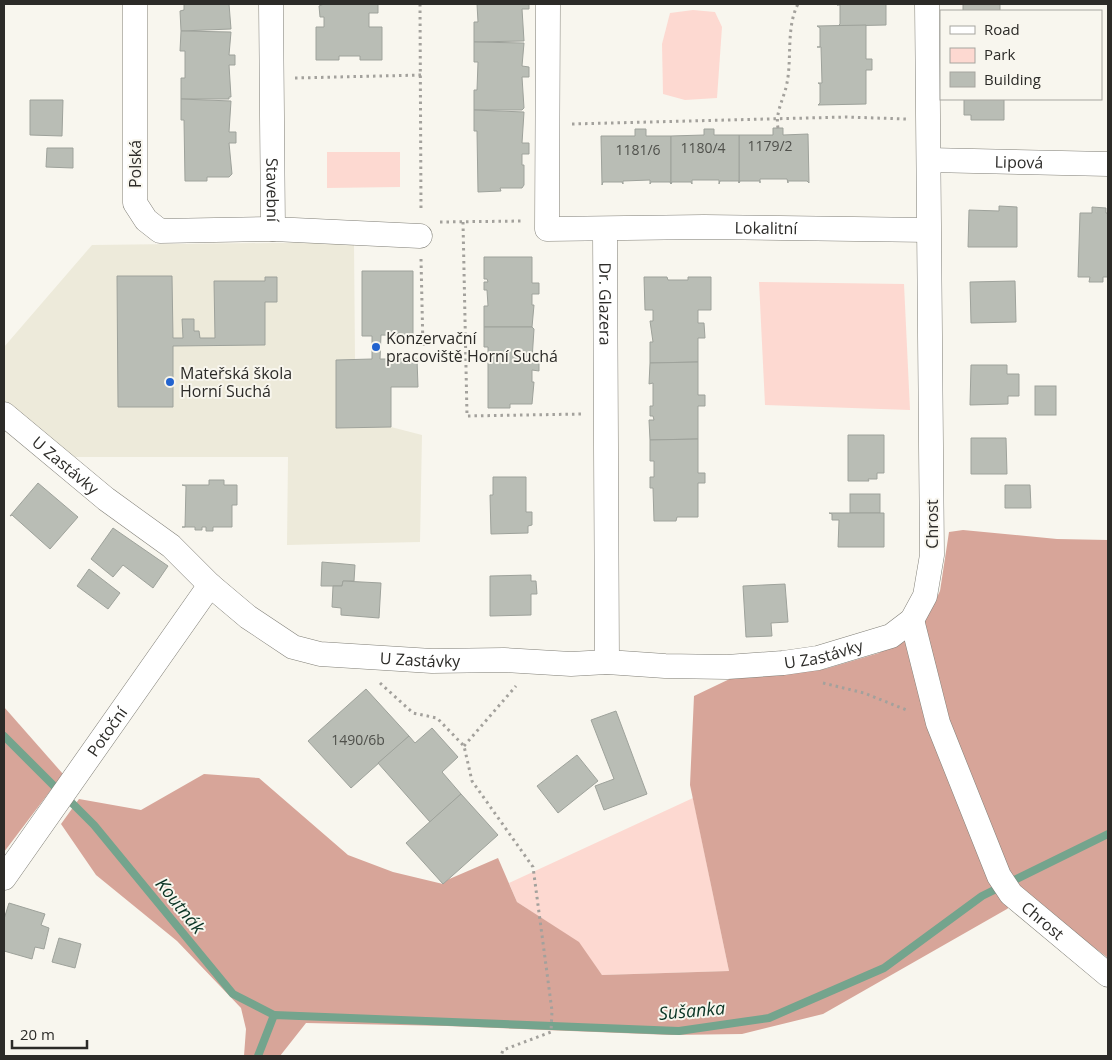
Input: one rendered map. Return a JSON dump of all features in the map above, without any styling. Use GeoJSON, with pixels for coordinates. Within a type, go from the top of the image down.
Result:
{"type":"FeatureCollection","features":[{"type":"Feature","properties":{"kind":"street","name":"Polská"},"geometry":{"type":"LineString","coordinates":[[135,4],[135,203],[146,220],[160,231],[273,229]]}},
{"type":"Feature","properties":{"kind":"street","name":"Stavební"},"geometry":{"type":"LineString","coordinates":[[271,4],[273,229],[420,229]]}},
{"type":"Feature","properties":{"kind":"street"},"geometry":{"type":"LineString","coordinates":[[548,4],[547,229],[605,229]]}},
{"type":"Feature","properties":{"kind":"street","name":"Chrost"},"geometry":{"type":"LineString","coordinates":[[927,4],[932,555],[925,596],[912,620],[938,723],[1005,885],[1108,975]]}},
{"type":"Feature","properties":{"kind":"street","name":"Lipová"},"geometry":{"type":"LineString","coordinates":[[929,160],[1108,164]]}},
{"type":"Feature","properties":{"kind":"street","name":"Lokalitní"},"geometry":{"type":"LineString","coordinates":[[605,229],[704,227],[928,230]]}},
{"type":"Feature","properties":{"kind":"street","name":"Dr. Glazera"},"geometry":{"type":"LineString","coordinates":[[605,229],[607,662]]}},
{"type":"Feature","properties":{"kind":"street","name":"U Zastávky"},"geometry":{"type":"LineString","coordinates":[[4,414],[106,499],[171,546],[210,585],[248,617],[293,647],[320,654],[432,661],[504,660],[571,664],[607,662],[665,666],[727,667],[783,664],[852,650],[891,636],[912,620]]}},
{"type":"Feature","properties":{"kind":"street","name":"Potoční"},"geometry":{"type":"LineString","coordinates":[[4,878],[210,585]]}},
{"type":"Feature","properties":{"kind":"path"},"geometry":{"type":"LineString","coordinates":[[420,4],[422,75],[420,229],[423,349]]}},
{"type":"Feature","properties":{"kind":"path"},"geometry":{"type":"LineString","coordinates":[[778,128],[776,119],[787,84],[793,14],[798,4]]}},
{"type":"Feature","properties":{"kind":"path"},"geometry":{"type":"LineString","coordinates":[[272,79],[422,75]]}},
{"type":"Feature","properties":{"kind":"path"},"geometry":{"type":"LineString","coordinates":[[548,124],[846,118],[929,120]]}},
{"type":"Feature","properties":{"kind":"path"},"geometry":{"type":"LineString","coordinates":[[420,229],[463,222],[547,220]]}},
{"type":"Feature","properties":{"kind":"path"},"geometry":{"type":"LineString","coordinates":[[463,222],[467,416],[606,413]]}},
{"type":"Feature","properties":{"kind":"path"},"geometry":{"type":"LineString","coordinates":[[464,746],[537,662]]}},
{"type":"Feature","properties":{"kind":"path"},"geometry":{"type":"LineString","coordinates":[[379,682],[413,713],[437,718],[464,746],[472,781],[533,867],[552,1011],[551,1032],[503,1050],[501,1056]]}},
{"type":"Feature","properties":{"kind":"path"},"geometry":{"type":"LineString","coordinates":[[817,682],[864,693],[938,723]]}},
{"type":"Feature","properties":{"kind":"shaded area","name":"Mateřská škola Horní Suchá"},"geometry":{"type":"Polygon","coordinates":[[[354,242],[355,359],[336,360],[336,428],[391,427],[422,435],[420,542],[287,545],[288,457],[65,457],[4,404],[4,347],[92,245],[354,242]]]}},
{"type":"Feature","properties":{"kind":"shaded area"},"geometry":{"type":"Polygon","coordinates":[[[963,530],[1057,539],[1108,540],[1108,958],[1024,894],[1007,909],[823,1014],[742,1034],[671,1035],[447,1026],[306,1023],[280,1056],[244,1056],[246,1029],[241,1008],[177,941],[96,875],[61,824],[79,799],[141,810],[204,774],[259,778],[348,855],[393,872],[443,884],[447,880],[498,858],[517,902],[579,942],[602,975],[729,971],[690,785],[694,696],[738,675],[825,669],[879,653],[925,621],[940,591],[949,532],[963,530]]]}},
{"type":"Feature","properties":{"kind":"shaded area"},"geometry":{"type":"Polygon","coordinates":[[[4,707],[63,774],[4,852],[4,707]]]}},
{"type":"Feature","properties":{"kind":"green space"},"geometry":{"type":"Polygon","coordinates":[[[693,10],[715,12],[722,27],[717,98],[685,100],[663,94],[662,44],[670,13],[693,10]]]}},
{"type":"Feature","properties":{"kind":"green space"},"geometry":{"type":"Polygon","coordinates":[[[327,152],[400,152],[400,187],[327,188],[327,152]]]}},
{"type":"Feature","properties":{"kind":"green space"},"geometry":{"type":"Polygon","coordinates":[[[759,282],[904,284],[910,410],[765,405],[759,282]]]}},
{"type":"Feature","properties":{"kind":"green space"},"geometry":{"type":"Polygon","coordinates":[[[693,798],[729,971],[602,975],[578,942],[517,902],[509,883],[693,798]]]}},
{"type":"Feature","properties":{"kind":"building"},"geometry":{"type":"Polygon","coordinates":[[[184,4],[229,4],[231,29],[181,31],[180,11],[184,10],[184,4]]]}},
{"type":"Feature","properties":{"kind":"building"},"geometry":{"type":"Polygon","coordinates":[[[324,4],[378,4],[378,13],[369,13],[369,27],[382,27],[382,60],[360,60],[360,56],[339,56],[339,60],[316,60],[316,27],[324,27],[324,17],[320,17],[319,6],[324,4]]]}},
{"type":"Feature","properties":{"kind":"building"},"geometry":{"type":"Polygon","coordinates":[[[477,4],[529,4],[529,9],[522,9],[524,41],[474,42],[474,22],[478,22],[477,4]]]}},
{"type":"Feature","properties":{"kind":"building"},"geometry":{"type":"Polygon","coordinates":[[[886,4],[886,25],[838,26],[840,24],[840,5],[837,5],[886,4]]]}},
{"type":"Feature","properties":{"kind":"building"},"geometry":{"type":"Polygon","coordinates":[[[963,4],[1000,4],[1000,10],[963,10],[963,4]]]}},
{"type":"Feature","properties":{"kind":"building"},"geometry":{"type":"Polygon","coordinates":[[[866,25],[866,59],[872,59],[872,70],[866,70],[866,104],[818,105],[820,103],[820,84],[818,83],[822,83],[820,28],[817,26],[866,25]]]}},
{"type":"Feature","properties":{"kind":"building"},"geometry":{"type":"Polygon","coordinates":[[[181,31],[231,32],[229,55],[235,55],[235,65],[229,65],[231,97],[229,99],[181,99],[181,78],[185,78],[185,51],[180,51],[181,31]]]}},
{"type":"Feature","properties":{"kind":"building"},"geometry":{"type":"Polygon","coordinates":[[[474,42],[524,43],[522,66],[529,67],[529,77],[522,77],[524,108],[522,110],[474,110],[474,90],[477,90],[478,62],[474,62],[474,42]]]}},
{"type":"Feature","properties":{"kind":"building"},"geometry":{"type":"Polygon","coordinates":[[[181,99],[231,101],[229,132],[236,132],[236,143],[229,143],[232,174],[229,177],[207,177],[207,181],[185,181],[184,120],[181,120],[181,99]]]}},
{"type":"Feature","properties":{"kind":"building"},"geometry":{"type":"Polygon","coordinates":[[[30,100],[63,100],[62,136],[30,135],[30,100]]]}},
{"type":"Feature","properties":{"kind":"building"},"geometry":{"type":"Polygon","coordinates":[[[964,100],[1004,100],[1004,120],[971,120],[971,115],[964,115],[964,100]]]}},
{"type":"Feature","properties":{"kind":"building"},"geometry":{"type":"Polygon","coordinates":[[[474,110],[524,112],[522,143],[529,143],[529,154],[522,154],[524,185],[522,188],[500,188],[501,191],[478,192],[477,131],[474,131],[474,110]]]}},
{"type":"Feature","properties":{"kind":"building"},"geometry":{"type":"Polygon","coordinates":[[[773,128],[783,128],[783,135],[808,134],[809,183],[807,181],[788,181],[788,183],[787,179],[760,179],[760,181],[740,181],[739,183],[739,135],[773,135],[773,128]]]}},
{"type":"Feature","properties":{"kind":"building"},"geometry":{"type":"Polygon","coordinates":[[[635,129],[646,129],[646,136],[671,136],[671,184],[670,182],[651,182],[650,184],[650,180],[623,181],[623,184],[622,182],[603,182],[602,185],[601,136],[635,136],[635,129]]]}},
{"type":"Feature","properties":{"kind":"building"},"geometry":{"type":"Polygon","coordinates":[[[704,129],[714,129],[714,135],[739,135],[739,181],[720,181],[719,184],[719,180],[692,180],[692,184],[691,182],[672,182],[671,184],[671,136],[704,135],[704,129]]]}},
{"type":"Feature","properties":{"kind":"building"},"geometry":{"type":"Polygon","coordinates":[[[47,148],[73,148],[73,168],[46,167],[47,148]]]}},
{"type":"Feature","properties":{"kind":"building"},"geometry":{"type":"Polygon","coordinates":[[[999,206],[1017,207],[1017,247],[968,247],[969,210],[999,211],[999,206]]]}},
{"type":"Feature","properties":{"kind":"building"},"geometry":{"type":"Polygon","coordinates":[[[1092,207],[1106,208],[1106,213],[1108,213],[1108,277],[1103,277],[1103,282],[1089,282],[1090,277],[1078,277],[1080,213],[1092,213],[1092,207]]]}},
{"type":"Feature","properties":{"kind":"building"},"geometry":{"type":"Polygon","coordinates":[[[484,257],[532,257],[532,283],[539,283],[539,294],[532,294],[532,305],[534,305],[532,327],[484,327],[484,306],[488,306],[487,290],[484,290],[484,282],[488,282],[487,279],[484,279],[484,257]]]}},
{"type":"Feature","properties":{"kind":"building","name":"Konzervační pracoviště Horní Suchá"},"geometry":{"type":"Polygon","coordinates":[[[362,271],[413,271],[413,336],[381,335],[380,359],[417,359],[418,387],[391,387],[391,427],[336,428],[336,360],[372,359],[372,336],[362,336],[362,271]]]}},
{"type":"Feature","properties":{"kind":"building"},"geometry":{"type":"Polygon","coordinates":[[[117,276],[172,276],[173,338],[183,338],[182,319],[194,319],[194,331],[199,331],[200,338],[215,338],[214,281],[265,281],[265,277],[277,277],[277,302],[265,302],[265,345],[173,346],[173,407],[118,407],[117,276]]]}},
{"type":"Feature","properties":{"kind":"building"},"geometry":{"type":"Polygon","coordinates":[[[644,277],[667,277],[668,280],[688,280],[688,277],[711,277],[711,310],[698,310],[698,323],[704,323],[705,338],[698,338],[698,362],[650,363],[650,342],[653,342],[650,321],[653,321],[653,310],[645,310],[644,277]]]}},
{"type":"Feature","properties":{"kind":"building"},"geometry":{"type":"Polygon","coordinates":[[[1015,281],[1016,322],[971,323],[970,282],[1015,281]]]}},
{"type":"Feature","properties":{"kind":"building"},"geometry":{"type":"Polygon","coordinates":[[[484,327],[532,327],[534,329],[532,360],[539,360],[539,371],[532,370],[532,382],[534,382],[532,404],[510,404],[510,408],[488,408],[488,347],[484,347],[484,327]]]}},
{"type":"Feature","properties":{"kind":"building"},"geometry":{"type":"Polygon","coordinates":[[[698,362],[698,395],[705,395],[705,406],[698,406],[698,439],[650,440],[649,420],[654,420],[653,416],[650,416],[650,406],[653,406],[653,383],[649,384],[650,363],[698,362]]]}},
{"type":"Feature","properties":{"kind":"building"},"geometry":{"type":"Polygon","coordinates":[[[971,365],[1007,365],[1007,374],[1019,374],[1019,396],[1008,396],[1008,404],[970,405],[971,365]]]}},
{"type":"Feature","properties":{"kind":"building"},"geometry":{"type":"Polygon","coordinates":[[[1035,386],[1056,386],[1056,415],[1035,415],[1035,386]]]}},
{"type":"Feature","properties":{"kind":"building"},"geometry":{"type":"Polygon","coordinates":[[[848,435],[884,435],[884,473],[877,473],[877,479],[848,481],[848,435]]]}},
{"type":"Feature","properties":{"kind":"building"},"geometry":{"type":"Polygon","coordinates":[[[971,438],[1006,438],[1007,474],[971,474],[971,438]]]}},
{"type":"Feature","properties":{"kind":"building"},"geometry":{"type":"Polygon","coordinates":[[[698,439],[698,473],[705,473],[705,483],[698,483],[698,517],[677,517],[676,521],[654,521],[653,488],[650,488],[650,477],[654,477],[654,461],[650,461],[650,440],[698,439]]]}},
{"type":"Feature","properties":{"kind":"building"},"geometry":{"type":"Polygon","coordinates":[[[493,477],[526,477],[526,512],[532,512],[532,525],[528,526],[528,533],[491,534],[490,495],[493,495],[493,477]]]}},
{"type":"Feature","properties":{"kind":"building"},"geometry":{"type":"Polygon","coordinates":[[[209,480],[224,480],[224,485],[237,485],[237,505],[232,505],[232,527],[213,527],[213,531],[206,531],[206,527],[202,527],[202,530],[195,530],[195,527],[185,527],[186,486],[182,485],[209,485],[209,480]]]}},
{"type":"Feature","properties":{"kind":"building"},"geometry":{"type":"Polygon","coordinates":[[[38,483],[78,517],[50,549],[12,515],[10,516],[38,483]]]}},
{"type":"Feature","properties":{"kind":"building"},"geometry":{"type":"Polygon","coordinates":[[[1005,485],[1030,485],[1031,508],[1005,508],[1005,485]]]}},
{"type":"Feature","properties":{"kind":"building"},"geometry":{"type":"Polygon","coordinates":[[[850,494],[880,494],[880,513],[850,513],[850,494]]]}},
{"type":"Feature","properties":{"kind":"building"},"geometry":{"type":"Polygon","coordinates":[[[829,513],[884,513],[884,547],[838,547],[839,520],[832,520],[832,514],[829,513]]]}},
{"type":"Feature","properties":{"kind":"building"},"geometry":{"type":"Polygon","coordinates":[[[113,528],[168,566],[153,588],[123,565],[113,577],[91,559],[113,528]]]}},
{"type":"Feature","properties":{"kind":"building"},"geometry":{"type":"Polygon","coordinates":[[[322,562],[355,565],[354,581],[343,581],[342,586],[321,586],[322,562]]]}},
{"type":"Feature","properties":{"kind":"building"},"geometry":{"type":"Polygon","coordinates":[[[89,569],[120,593],[108,609],[77,586],[89,569]]]}},
{"type":"Feature","properties":{"kind":"building"},"geometry":{"type":"Polygon","coordinates":[[[531,575],[531,581],[536,581],[537,594],[531,594],[531,615],[490,616],[490,576],[531,575]]]}},
{"type":"Feature","properties":{"kind":"building"},"geometry":{"type":"Polygon","coordinates":[[[343,581],[381,583],[379,618],[341,615],[341,608],[332,607],[333,586],[342,586],[343,581]]]}},
{"type":"Feature","properties":{"kind":"building"},"geometry":{"type":"Polygon","coordinates":[[[785,584],[788,622],[771,623],[772,636],[746,637],[743,586],[785,584]]]}},
{"type":"Feature","properties":{"kind":"building"},"geometry":{"type":"Polygon","coordinates":[[[366,689],[409,736],[351,788],[308,741],[366,689]]]}},
{"type":"Feature","properties":{"kind":"building"},"geometry":{"type":"Polygon","coordinates":[[[616,711],[647,794],[604,810],[595,786],[614,779],[591,720],[616,711]]]}},
{"type":"Feature","properties":{"kind":"building"},"geometry":{"type":"Polygon","coordinates":[[[432,728],[458,757],[442,772],[461,794],[430,822],[378,763],[409,736],[415,743],[432,728]]]}},
{"type":"Feature","properties":{"kind":"building"},"geometry":{"type":"Polygon","coordinates":[[[577,755],[598,781],[558,813],[537,786],[577,755]]]}},
{"type":"Feature","properties":{"kind":"building"},"geometry":{"type":"Polygon","coordinates":[[[461,794],[498,835],[443,884],[406,843],[461,794]]]}},
{"type":"Feature","properties":{"kind":"building"},"geometry":{"type":"Polygon","coordinates":[[[9,903],[45,914],[41,925],[49,928],[44,949],[35,947],[32,959],[4,951],[4,919],[9,903]]]}},
{"type":"Feature","properties":{"kind":"building"},"geometry":{"type":"Polygon","coordinates":[[[59,938],[81,944],[75,968],[52,962],[59,938]]]}},
{"type":"Feature","properties":{"kind":"waterway","name":"Koutnák"},"geometry":{"type":"LineString","coordinates":[[4,736],[57,789]]}},
{"type":"Feature","properties":{"kind":"waterway","name":"Koutnák"},"geometry":{"type":"LineString","coordinates":[[72,803],[94,825],[233,994],[274,1015]]}},
{"type":"Feature","properties":{"kind":"waterway","name":"Sušanka"},"geometry":{"type":"LineString","coordinates":[[258,1056],[274,1015],[679,1031],[769,1018],[884,968],[982,896],[1108,834]]}},
{"type":"Feature","properties":{"kind":"place","name":"Konzervační pracoviště Horní Suchá"},"geometry":{"type":"Point","coordinates":[376,347]}},
{"type":"Feature","properties":{"kind":"place","name":"Mateřská škola Horní Suchá"},"geometry":{"type":"Point","coordinates":[170,382]}}]}
